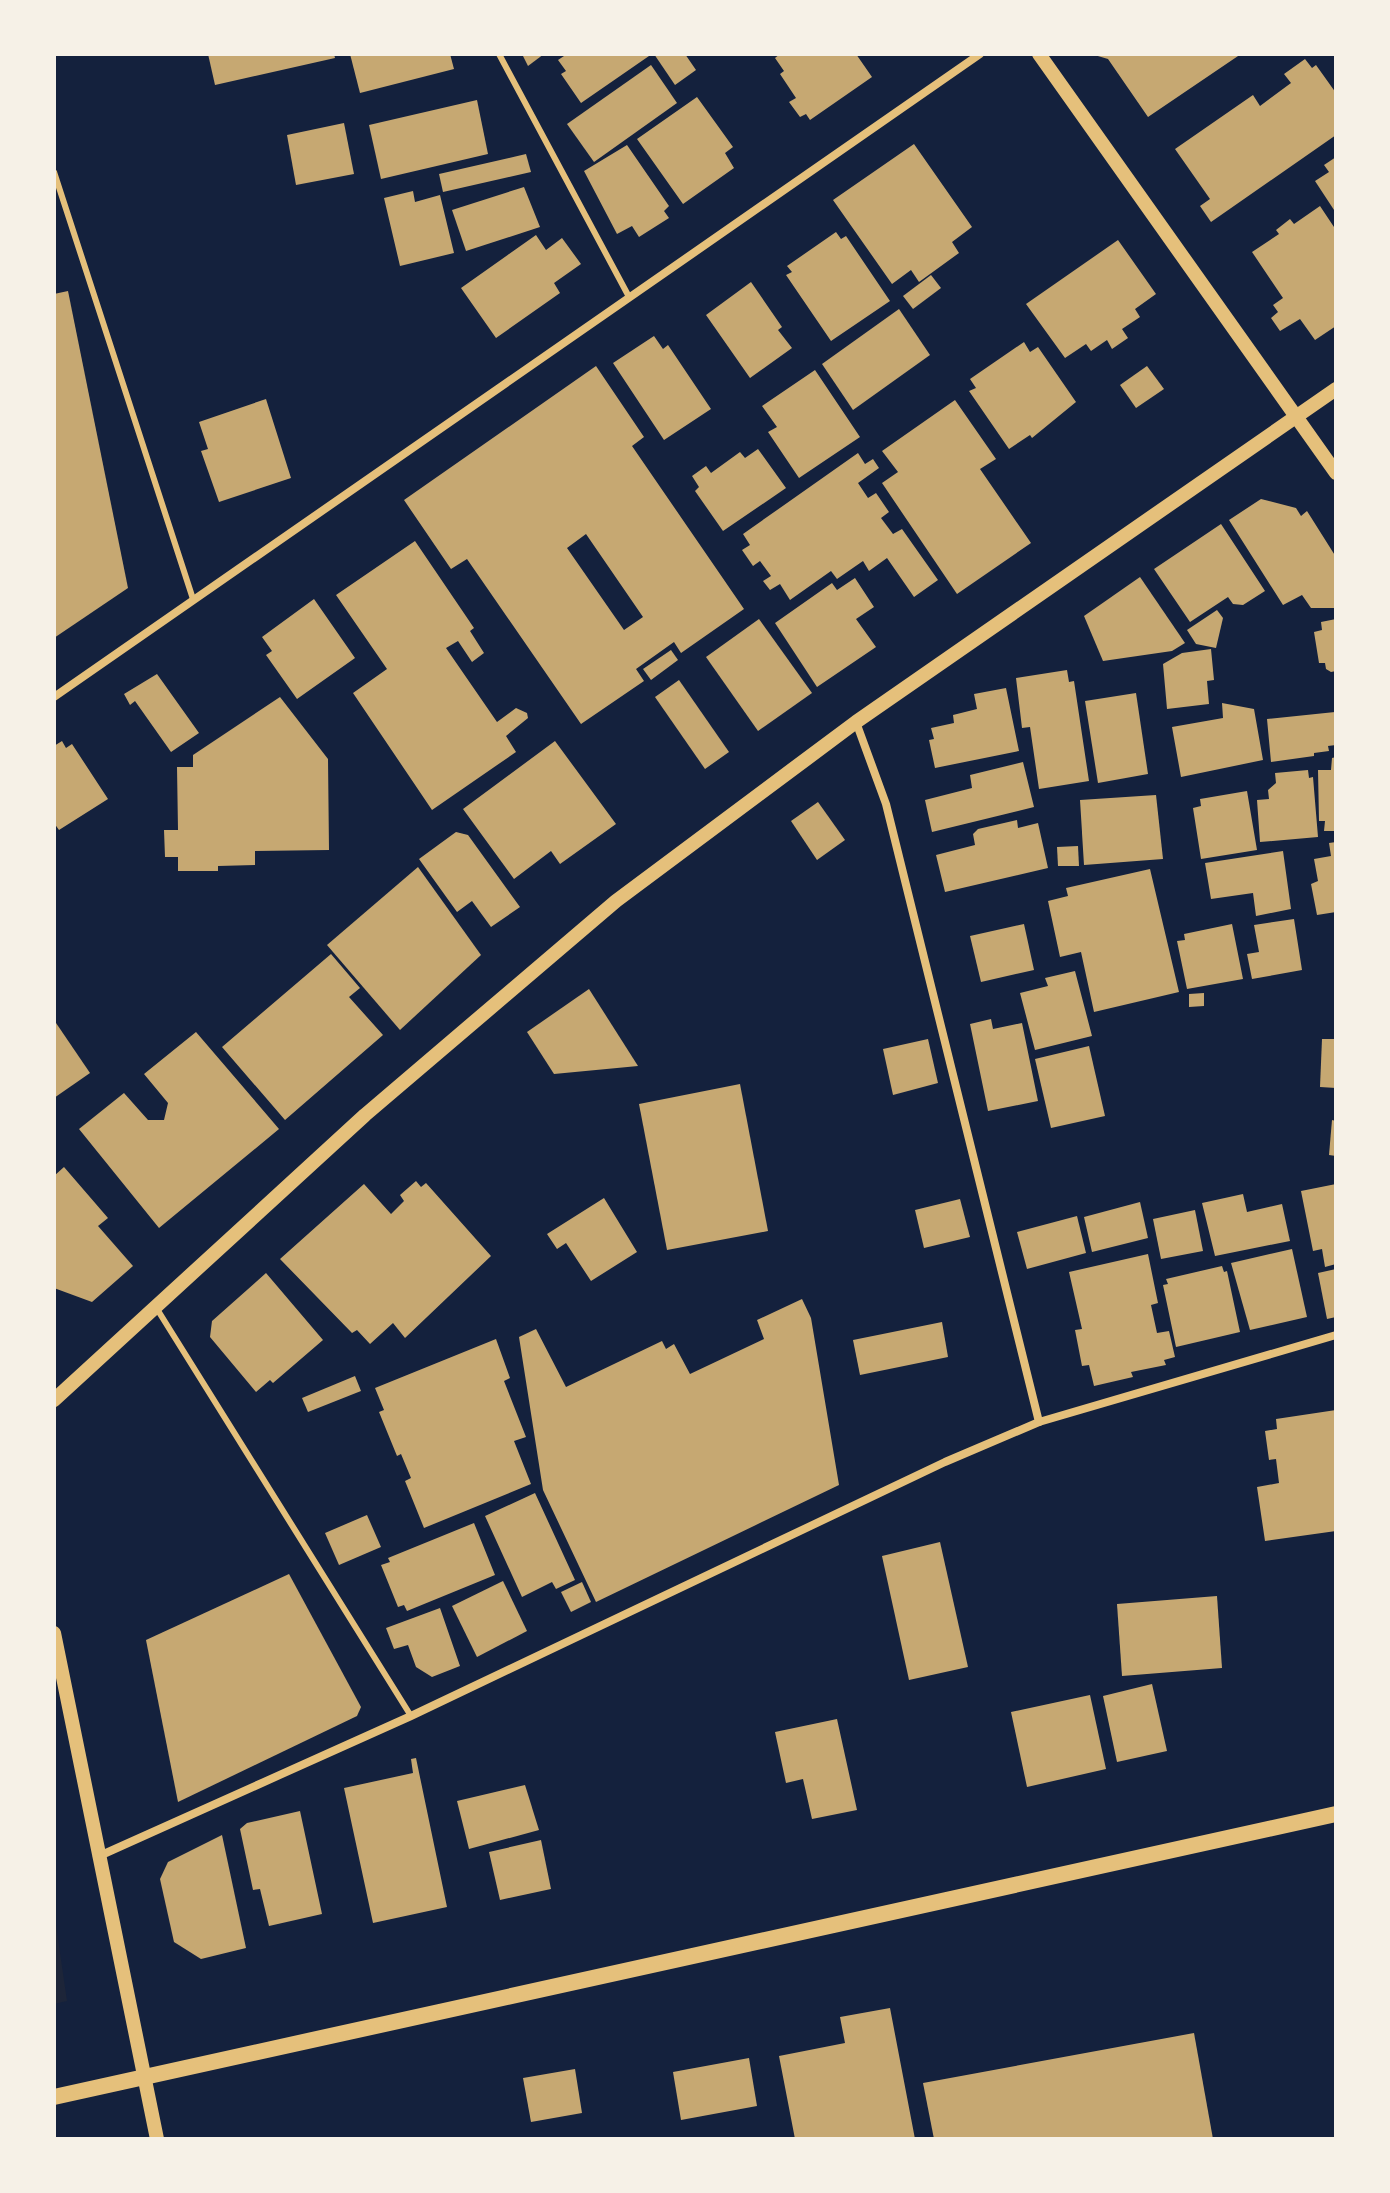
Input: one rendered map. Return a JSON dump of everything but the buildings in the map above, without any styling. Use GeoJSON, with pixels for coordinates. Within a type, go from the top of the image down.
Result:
{"type":"FeatureCollection","features":[{"type":"Feature","properties":{"kind":"main road"},"geometry":{"type":"LineString","coordinates":[[54,2097],[145,2074],[1336,1814]]}},
{"type":"Feature","properties":{"kind":"street"},"geometry":{"type":"LineString","coordinates":[[54,697],[628,295],[980,54]]}},
{"type":"Feature","properties":{"kind":"street"},"geometry":{"type":"LineString","coordinates":[[1039,54],[1336,473]]}},
{"type":"Feature","properties":{"kind":"street"},"geometry":{"type":"LineString","coordinates":[[54,1400],[365,1115],[616,901],[856,722],[1336,389]]}},
{"type":"Feature","properties":{"kind":"street"},"geometry":{"type":"LineString","coordinates":[[856,722],[886,804],[1039,1422]]}},
{"type":"Feature","properties":{"kind":"street"},"geometry":{"type":"LineString","coordinates":[[97,1857],[411,1716],[945,1462],[1039,1422],[1336,1335]]}},
{"type":"Feature","properties":{"kind":"street"},"geometry":{"type":"LineString","coordinates":[[54,1633],[97,1857],[157,2139]]}},
{"type":"Feature","properties":{"kind":"lane"},"geometry":{"type":"LineString","coordinates":[[499,54],[628,295]]}},
{"type":"Feature","properties":{"kind":"lane"},"geometry":{"type":"LineString","coordinates":[[54,172],[193,599]]}},
{"type":"Feature","properties":{"kind":"lane"},"geometry":{"type":"LineString","coordinates":[[156,1307],[411,1716]]}},
{"type":"Feature","properties":{"kind":"shaded area"},"geometry":{"type":"Polygon","coordinates":[[[54,1911],[67,2001],[54,2004],[54,1911]]]}}]}
